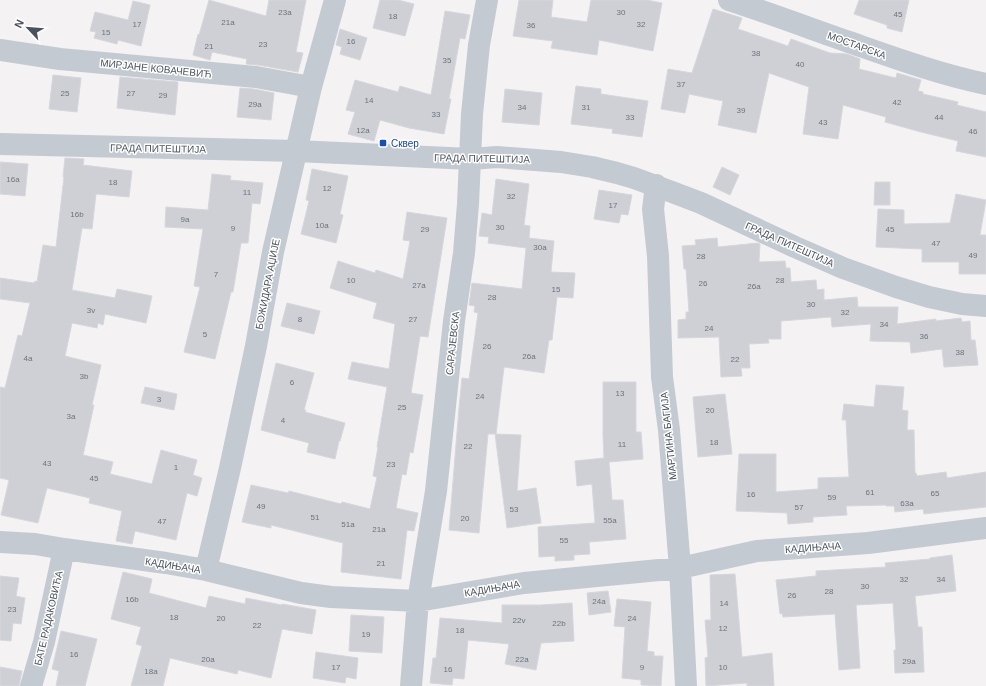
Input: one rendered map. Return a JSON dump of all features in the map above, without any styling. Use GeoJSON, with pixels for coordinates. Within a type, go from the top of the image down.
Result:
{"type":"FeatureCollection","features":[{"type":"Feature","properties":{"kind":"street","name":"БОЖИДАРА АЏИЈЕ"},"geometry":{"type":"LineString","coordinates":[[206,570],[230,468],[256,346],[273,252],[311,87],[334,0]]}},
{"type":"Feature","properties":{"kind":"street","name":"САРАЈЕВСКА"},"geometry":{"type":"LineString","coordinates":[[411,686],[418,601],[436,490],[454,321],[464,253],[472,114],[487,0]]}},
{"type":"Feature","properties":{"kind":"street","name":"МОСТАРСКА"},"geometry":{"type":"LineString","coordinates":[[729,0],[772,7],[916,66],[964,80],[986,84]]}},
{"type":"Feature","properties":{"kind":"street","name":"МИРЈАНЕ КОВАЧЕВИЋ"},"geometry":{"type":"LineString","coordinates":[[0,50],[60,59],[256,77],[311,87]]}},
{"type":"Feature","properties":{"kind":"street","name":"ГРАДА ПИТЕШТИЈА"},"geometry":{"type":"LineString","coordinates":[[0,144],[296,151],[470,159],[497,157],[561,162],[598,168],[656,185],[701,203],[843,268],[896,287],[929,297],[962,304],[986,306]]}},
{"type":"Feature","properties":{"kind":"street","name":"МАРТИНА БАГИЈА"},"geometry":{"type":"LineString","coordinates":[[656,185],[653,208],[658,256],[662,377],[669,438],[680,568],[686,686]]}},
{"type":"Feature","properties":{"kind":"street","name":"КАДИЊАЧА"},"geometry":{"type":"LineString","coordinates":[[0,542],[35,544],[166,563],[206,570],[301,593],[331,597],[418,601],[524,583],[680,568],[757,551],[868,543],[986,528]]}},
{"type":"Feature","properties":{"kind":"street","name":"БАТЕ РАДАКОВИЋА"},"geometry":{"type":"LineString","coordinates":[[31,686],[44,642],[64,549]]}},
{"type":"Feature","properties":{"kind":"building"},"geometry":{"type":"Polygon","coordinates":[[[209,0],[266,16],[269,0],[306,0],[296,52],[303,53],[298,72],[246,64],[247,59],[212,52],[210,60],[193,55],[209,0]]]}},
{"type":"Feature","properties":{"kind":"building"},"geometry":{"type":"Polygon","coordinates":[[[380,0],[398,0],[414,4],[405,36],[373,28],[380,0]]]}},
{"type":"Feature","properties":{"kind":"building"},"geometry":{"type":"Polygon","coordinates":[[[519,0],[553,0],[551,17],[587,22],[591,0],[647,0],[662,3],[653,51],[599,40],[597,55],[551,48],[553,41],[513,36],[519,0]]]}},
{"type":"Feature","properties":{"kind":"building"},"geometry":{"type":"Polygon","coordinates":[[[859,0],[909,0],[902,32],[887,28],[887,25],[854,14],[859,0]]]}},
{"type":"Feature","properties":{"kind":"building"},"geometry":{"type":"Polygon","coordinates":[[[133,1],[150,5],[141,46],[118,40],[117,44],[94,38],[96,32],[90,31],[95,12],[128,20],[133,1]]]}},
{"type":"Feature","properties":{"kind":"building"},"geometry":{"type":"Polygon","coordinates":[[[713,9],[742,18],[738,29],[788,46],[791,39],[830,53],[847,54],[860,59],[859,69],[896,78],[897,73],[921,80],[918,91],[923,92],[923,94],[958,102],[957,105],[986,112],[986,157],[956,151],[958,141],[885,122],[886,117],[843,105],[838,139],[803,134],[809,87],[769,73],[756,133],[718,125],[723,101],[689,94],[685,113],[661,109],[668,69],[692,73],[713,9]]]}},
{"type":"Feature","properties":{"kind":"building"},"geometry":{"type":"Polygon","coordinates":[[[445,11],[470,15],[465,39],[460,38],[444,134],[409,128],[380,120],[374,141],[348,134],[355,112],[346,110],[355,80],[398,92],[400,86],[431,95],[445,11]]]}},
{"type":"Feature","properties":{"kind":"building"},"geometry":{"type":"Polygon","coordinates":[[[340,29],[367,38],[360,60],[340,54],[342,47],[336,45],[340,29]]]}},
{"type":"Feature","properties":{"kind":"building"},"geometry":{"type":"Polygon","coordinates":[[[53,75],[81,78],[77,112],[49,109],[53,75]]]}},
{"type":"Feature","properties":{"kind":"building"},"geometry":{"type":"Polygon","coordinates":[[[120,77],[178,82],[175,115],[117,108],[120,77]]]}},
{"type":"Feature","properties":{"kind":"building"},"geometry":{"type":"Polygon","coordinates":[[[576,86],[601,89],[601,94],[648,101],[642,137],[612,133],[613,129],[571,124],[576,86]]]}},
{"type":"Feature","properties":{"kind":"building"},"geometry":{"type":"Polygon","coordinates":[[[240,88],[274,93],[271,120],[237,117],[240,88]]]}},
{"type":"Feature","properties":{"kind":"building"},"geometry":{"type":"Polygon","coordinates":[[[505,89],[542,93],[539,125],[502,122],[505,89]]]}},
{"type":"Feature","properties":{"kind":"building"},"geometry":{"type":"Polygon","coordinates":[[[65,158],[84,159],[83,165],[132,171],[129,197],[96,194],[92,229],[82,228],[72,290],[115,298],[117,289],[152,296],[146,323],[105,314],[103,325],[98,323],[97,328],[72,323],[65,356],[101,365],[83,455],[113,462],[110,474],[152,484],[161,450],[197,460],[193,475],[202,478],[197,496],[187,493],[176,540],[135,531],[132,544],[116,541],[122,511],[89,503],[90,498],[47,488],[38,523],[1,515],[9,480],[0,478],[0,387],[5,388],[18,335],[22,336],[30,303],[0,299],[0,278],[34,283],[35,281],[37,282],[43,245],[56,247],[65,158]]]}},
{"type":"Feature","properties":{"kind":"building"},"geometry":{"type":"Polygon","coordinates":[[[0,162],[28,164],[25,196],[0,194],[0,162]]]}},
{"type":"Feature","properties":{"kind":"building"},"geometry":{"type":"Polygon","coordinates":[[[722,167],[739,175],[730,195],[713,187],[722,167]]]}},
{"type":"Feature","properties":{"kind":"building"},"geometry":{"type":"Polygon","coordinates":[[[312,169],[348,176],[340,214],[343,215],[336,243],[301,234],[309,201],[306,200],[312,169]]]}},
{"type":"Feature","properties":{"kind":"building"},"geometry":{"type":"Polygon","coordinates":[[[212,174],[231,176],[230,180],[263,183],[260,204],[252,203],[248,243],[241,243],[233,292],[231,292],[215,359],[184,352],[200,287],[194,286],[203,229],[165,227],[166,207],[208,210],[212,174]]]}},
{"type":"Feature","properties":{"kind":"building"},"geometry":{"type":"Polygon","coordinates":[[[496,179],[529,184],[524,225],[530,226],[529,238],[554,241],[551,272],[575,273],[573,298],[557,297],[552,340],[549,340],[544,373],[504,367],[496,434],[521,435],[517,491],[536,488],[541,523],[507,528],[495,434],[488,434],[479,533],[449,530],[462,378],[469,379],[478,313],[474,312],[475,306],[469,305],[472,283],[522,289],[526,248],[488,243],[489,237],[479,236],[482,213],[492,215],[496,179]]]}},
{"type":"Feature","properties":{"kind":"building"},"geometry":{"type":"Polygon","coordinates":[[[875,182],[890,182],[890,205],[874,205],[875,182]]]}},
{"type":"Feature","properties":{"kind":"building"},"geometry":{"type":"Polygon","coordinates":[[[599,190],[632,195],[628,215],[621,214],[619,223],[594,219],[599,190]]]}},
{"type":"Feature","properties":{"kind":"building"},"geometry":{"type":"Polygon","coordinates":[[[956,194],[986,200],[980,235],[986,235],[986,274],[959,274],[959,262],[922,262],[922,249],[876,247],[878,209],[904,210],[904,224],[950,223],[956,194]]]}},
{"type":"Feature","properties":{"kind":"building"},"geometry":{"type":"Polygon","coordinates":[[[407,212],[447,218],[428,337],[420,336],[411,393],[423,395],[413,453],[410,452],[406,475],[402,474],[396,508],[418,513],[414,531],[407,530],[401,579],[341,572],[343,543],[271,525],[271,528],[242,522],[251,485],[288,493],[289,491],[341,504],[342,502],[370,509],[377,477],[373,476],[387,387],[348,379],[352,362],[389,369],[395,324],[373,318],[377,303],[330,288],[338,261],[375,273],[376,270],[403,279],[410,241],[403,240],[407,212]]]}},
{"type":"Feature","properties":{"kind":"building"},"geometry":{"type":"Polygon","coordinates":[[[717,238],[718,247],[760,244],[759,262],[785,261],[786,268],[790,268],[791,282],[816,280],[817,290],[824,289],[824,300],[857,297],[858,307],[898,307],[897,324],[936,319],[936,321],[961,318],[962,322],[970,321],[971,340],[975,340],[978,365],[944,367],[942,349],[911,353],[910,342],[870,341],[871,324],[832,327],[831,317],[781,321],[781,339],[768,339],[769,343],[749,344],[750,368],[741,368],[742,376],[721,377],[719,337],[678,338],[678,320],[686,319],[686,312],[689,312],[686,269],[684,269],[682,246],[696,245],[695,240],[717,238]]]}},
{"type":"Feature","properties":{"kind":"building"},"geometry":{"type":"Polygon","coordinates":[[[287,303],[320,311],[314,334],[281,326],[287,303]]]}},
{"type":"Feature","properties":{"kind":"building"},"geometry":{"type":"Polygon","coordinates":[[[276,363],[314,373],[304,410],[306,410],[305,412],[345,423],[335,459],[307,452],[309,443],[261,430],[276,363]]]}},
{"type":"Feature","properties":{"kind":"building"},"geometry":{"type":"Polygon","coordinates":[[[603,382],[636,382],[636,432],[641,432],[643,459],[609,462],[612,500],[623,500],[626,539],[589,542],[590,554],[574,555],[574,560],[555,561],[555,556],[539,557],[538,527],[595,523],[592,484],[577,486],[575,461],[604,458],[603,382]]]}},
{"type":"Feature","properties":{"kind":"building"},"geometry":{"type":"Polygon","coordinates":[[[876,385],[904,387],[902,410],[908,411],[907,430],[914,430],[915,473],[917,476],[946,472],[947,478],[986,472],[986,507],[924,514],[923,509],[895,512],[894,506],[886,505],[846,506],[847,515],[813,517],[813,522],[788,524],[787,513],[736,511],[739,454],[776,454],[776,492],[818,489],[818,478],[849,477],[846,420],[842,420],[844,404],[874,407],[876,385]]]}},
{"type":"Feature","properties":{"kind":"building"},"geometry":{"type":"Polygon","coordinates":[[[145,387],[177,394],[174,410],[141,403],[145,387]]]}},
{"type":"Feature","properties":{"kind":"building"},"geometry":{"type":"Polygon","coordinates":[[[725,394],[732,454],[698,457],[693,397],[725,394]]]}},
{"type":"Feature","properties":{"kind":"building"},"geometry":{"type":"Polygon","coordinates":[[[952,555],[956,591],[915,596],[918,627],[922,627],[924,672],[895,673],[894,650],[896,650],[893,603],[856,605],[860,668],[839,670],[835,614],[783,617],[782,613],[780,614],[776,580],[816,576],[816,571],[886,567],[885,563],[930,559],[952,555]]]}},
{"type":"Feature","properties":{"kind":"building"},"geometry":{"type":"Polygon","coordinates":[[[123,572],[152,579],[149,593],[206,608],[209,596],[245,604],[246,598],[316,610],[312,634],[282,629],[271,678],[238,670],[237,674],[170,658],[163,686],[131,686],[142,646],[136,644],[141,627],[111,619],[123,572]]]}},
{"type":"Feature","properties":{"kind":"building"},"geometry":{"type":"Polygon","coordinates":[[[735,574],[742,657],[772,653],[774,686],[747,686],[747,683],[706,686],[705,658],[708,657],[705,620],[711,620],[710,575],[735,574]]]}},
{"type":"Feature","properties":{"kind":"building"},"geometry":{"type":"Polygon","coordinates":[[[0,576],[19,578],[16,596],[25,598],[21,624],[13,623],[11,641],[0,640],[0,576]]]}},
{"type":"Feature","properties":{"kind":"building"},"geometry":{"type":"Polygon","coordinates":[[[608,591],[611,612],[589,615],[587,593],[608,591]]]}},
{"type":"Feature","properties":{"kind":"building"},"geometry":{"type":"Polygon","coordinates":[[[617,599],[651,602],[647,651],[654,652],[654,656],[663,656],[661,686],[641,685],[641,680],[622,678],[625,627],[614,626],[617,599]]]}},
{"type":"Feature","properties":{"kind":"building"},"geometry":{"type":"Polygon","coordinates":[[[572,603],[574,641],[541,643],[536,670],[505,664],[509,644],[468,640],[464,679],[453,678],[452,685],[430,683],[433,658],[436,658],[440,618],[502,623],[502,605],[572,603]]]}},
{"type":"Feature","properties":{"kind":"building"},"geometry":{"type":"Polygon","coordinates":[[[351,615],[384,617],[382,653],[349,651],[351,615]]]}},
{"type":"Feature","properties":{"kind":"building"},"geometry":{"type":"Polygon","coordinates":[[[61,631],[97,639],[85,686],[56,686],[59,671],[52,669],[61,631]]]}},
{"type":"Feature","properties":{"kind":"building"},"geometry":{"type":"Polygon","coordinates":[[[316,652],[358,658],[356,679],[346,677],[345,683],[313,678],[316,652]]]}},
{"type":"Feature","properties":{"kind":"building"},"geometry":{"type":"Polygon","coordinates":[[[0,667],[22,671],[19,686],[0,686],[0,667]]]}},
{"type":"Feature","properties":{"kind":"place","name":"Сквер"},"geometry":{"type":"Point","coordinates":[383,143]}}]}
